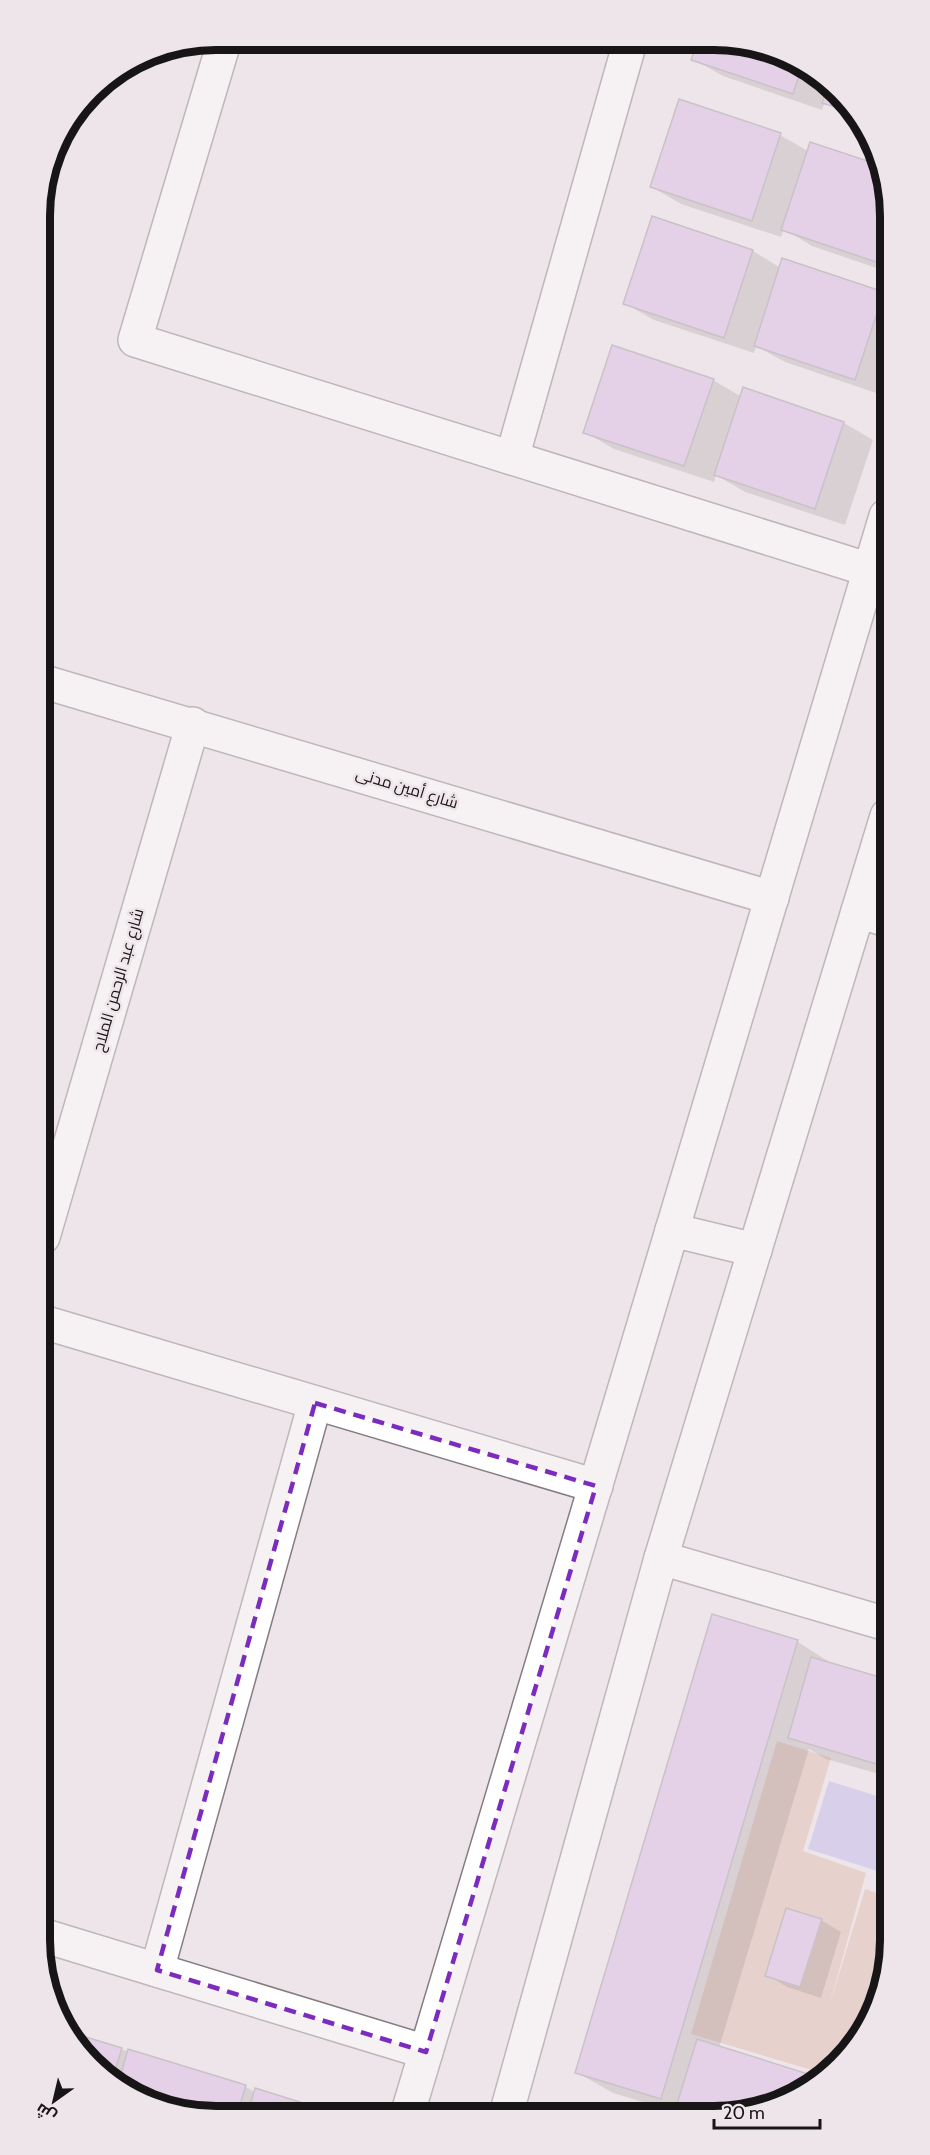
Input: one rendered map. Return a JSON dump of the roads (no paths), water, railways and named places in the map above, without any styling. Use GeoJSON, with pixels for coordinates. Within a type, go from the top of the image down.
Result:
{"type":"FeatureCollection","features":[{"type":"Feature","properties":{"kind":"street"},"geometry":{"type":"LineString","coordinates":[[222,50],[135,340],[870,570]]}},
{"type":"Feature","properties":{"kind":"street"},"geometry":{"type":"LineString","coordinates":[[512,458],[628,50]]}},
{"type":"Feature","properties":{"kind":"street"},"geometry":{"type":"LineString","coordinates":[[410,2106],[880,536]]}},
{"type":"Feature","properties":{"kind":"street","name":"شارع أمين مدنى"},"geometry":{"type":"LineString","coordinates":[[50,684],[194,724],[772,898]]}},
{"type":"Feature","properties":{"kind":"street","name":"شارع عبد الرحمن الملاح"},"geometry":{"type":"LineString","coordinates":[[50,1213],[194,724]]}},
{"type":"Feature","properties":{"kind":"street"},"geometry":{"type":"LineString","coordinates":[[508,2106],[661,1558],[755,1250],[873,916],[880,866]]}},
{"type":"Feature","properties":{"kind":"street"},"geometry":{"type":"LineString","coordinates":[[672,1230],[755,1250]]}},
{"type":"Feature","properties":{"kind":"street"},"geometry":{"type":"LineString","coordinates":[[50,1324],[596,1486]]}},
{"type":"Feature","properties":{"kind":"street"},"geometry":{"type":"LineString","coordinates":[[157,1970],[315,1403]]}},
{"type":"Feature","properties":{"kind":"street"},"geometry":{"type":"LineString","coordinates":[[661,1558],[880,1622]]}},
{"type":"Feature","properties":{"kind":"street"},"geometry":{"type":"LineString","coordinates":[[50,1938],[426,2052]]}}]}
